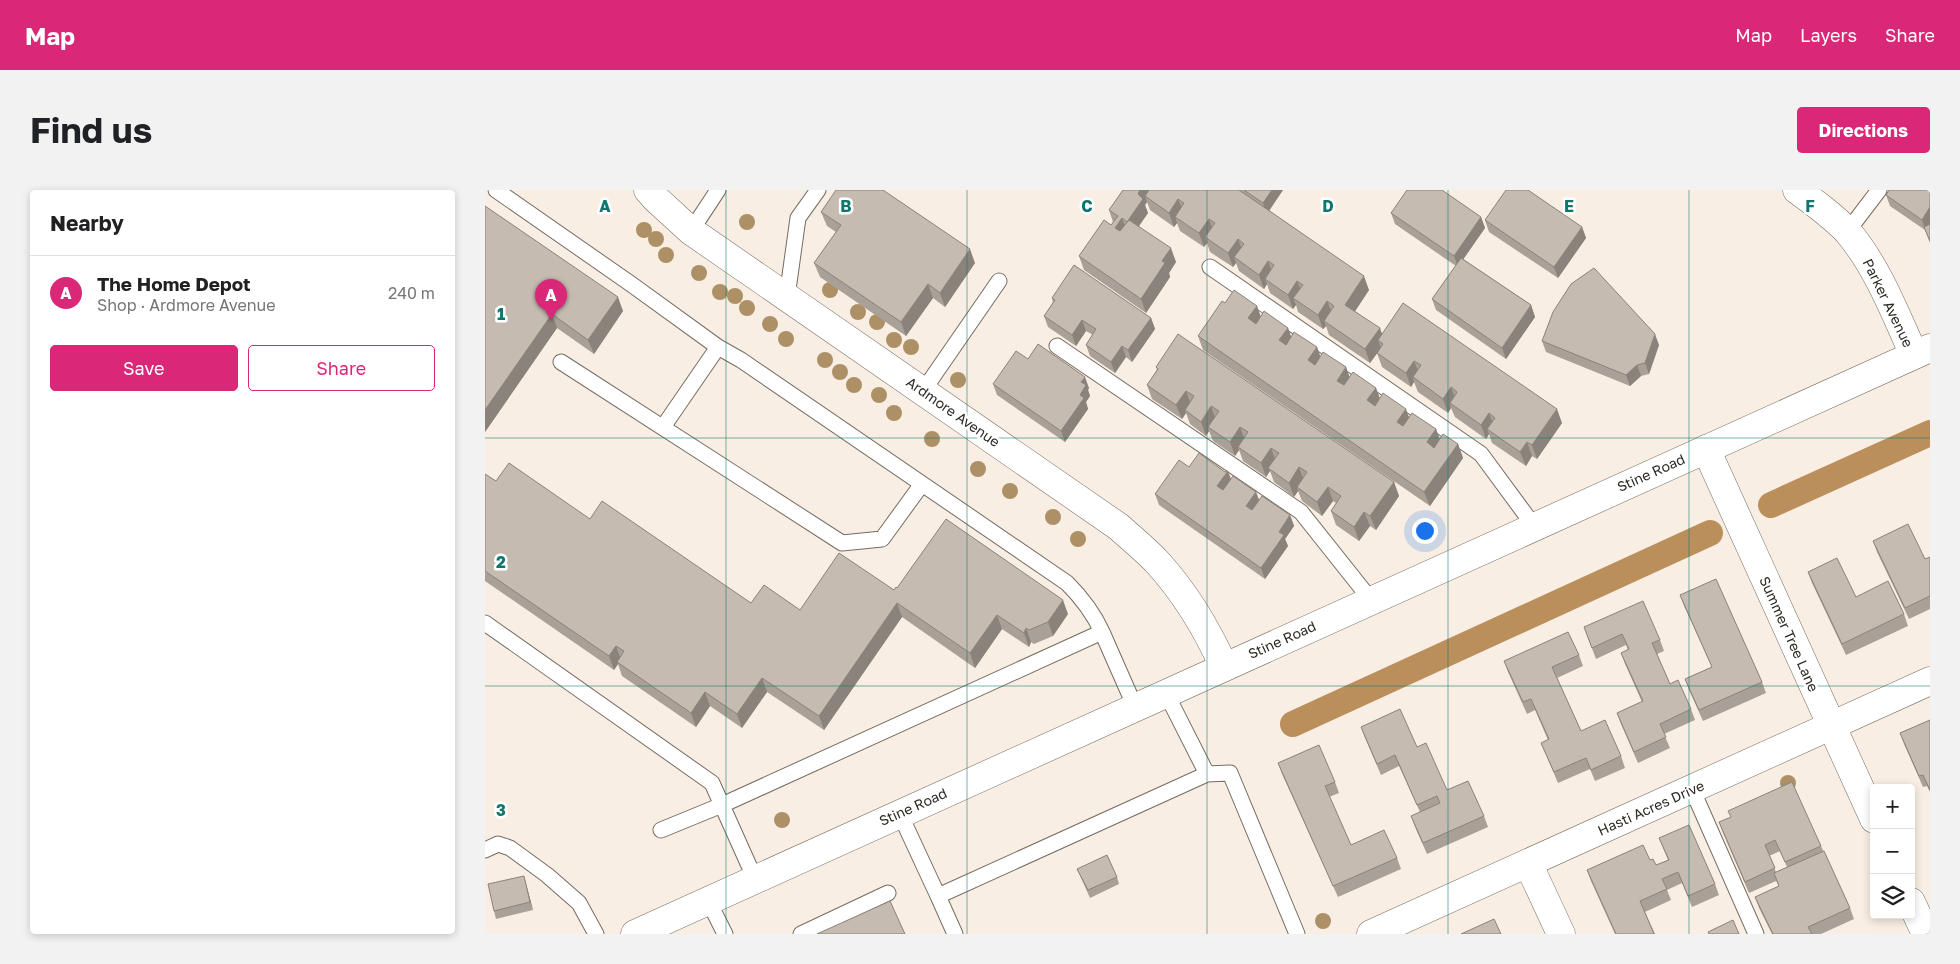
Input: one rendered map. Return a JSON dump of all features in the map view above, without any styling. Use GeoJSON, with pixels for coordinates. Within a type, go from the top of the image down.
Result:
{"type":"FeatureCollection","features":[{"type":"Feature","properties":{"kind":"street","name":"Ardmore Avenue"},"geometry":{"type":"LineString","coordinates":[[648,190],[691,231],[1119,526],[1158,563],[1188,600],[1224,667]]}},
{"type":"Feature","properties":{"kind":"street","name":"Parker Avenue"},"geometry":{"type":"LineString","coordinates":[[1797,190],[1822,208],[1847,232],[1871,264],[1922,351]]}},
{"type":"Feature","properties":{"kind":"street","name":"Stine Road"},"geometry":{"type":"LineString","coordinates":[[635,934],[1922,351]]}},
{"type":"Feature","properties":{"kind":"street","name":"Summer Tree Lane"},"geometry":{"type":"LineString","coordinates":[[1705,449],[1870,811]]}},
{"type":"Feature","properties":{"kind":"street","name":"Hasti Acres Drive"},"geometry":{"type":"LineString","coordinates":[[1371,934],[1930,681]]}},
{"type":"Feature","properties":{"kind":"street"},"geometry":{"type":"LineString","coordinates":[[1529,863],[1561,934]]}},
{"type":"Feature","properties":{"kind":"street"},"geometry":{"type":"LineString","coordinates":[[1915,911],[1926,934]]}},
{"type":"Feature","properties":{"kind":"lane"},"geometry":{"type":"LineString","coordinates":[[496,190],[718,347],[741,360],[1067,583],[1081,597],[1096,618],[1135,707]]}},
{"type":"Feature","properties":{"kind":"lane"},"geometry":{"type":"LineString","coordinates":[[691,231],[718,190]]}},
{"type":"Feature","properties":{"kind":"lane"},"geometry":{"type":"LineString","coordinates":[[787,297],[798,218],[818,190]]}},
{"type":"Feature","properties":{"kind":"lane"},"geometry":{"type":"LineString","coordinates":[[1847,232],[1879,190]]}},
{"type":"Feature","properties":{"kind":"lane"},"geometry":{"type":"LineString","coordinates":[[1210,267],[1481,454],[1534,526]]}},
{"type":"Feature","properties":{"kind":"lane"},"geometry":{"type":"LineString","coordinates":[[923,391],[999,281]]}},
{"type":"Feature","properties":{"kind":"lane"},"geometry":{"type":"LineString","coordinates":[[1057,346],[1301,512],[1371,600]]}},
{"type":"Feature","properties":{"kind":"lane"},"geometry":{"type":"LineString","coordinates":[[663,427],[718,347]]}},
{"type":"Feature","properties":{"kind":"lane"},"geometry":{"type":"LineString","coordinates":[[561,362],[842,543],[882,539],[922,484]]}},
{"type":"Feature","properties":{"kind":"lane"},"geometry":{"type":"LineString","coordinates":[[485,623],[712,783],[755,879]]}},
{"type":"Feature","properties":{"kind":"lane"},"geometry":{"type":"LineString","coordinates":[[661,830],[722,805],[1102,632]]}},
{"type":"Feature","properties":{"kind":"lane"},"geometry":{"type":"LineString","coordinates":[[1165,693],[1207,774]]}},
{"type":"Feature","properties":{"kind":"lane"},"geometry":{"type":"LineString","coordinates":[[938,896],[1207,774],[1230,773],[1297,934]]}},
{"type":"Feature","properties":{"kind":"lane"},"geometry":{"type":"LineString","coordinates":[[1692,789],[1756,934]]}},
{"type":"Feature","properties":{"kind":"lane"},"geometry":{"type":"LineString","coordinates":[[900,814],[955,934]]}},
{"type":"Feature","properties":{"kind":"lane"},"geometry":{"type":"LineString","coordinates":[[485,850],[497,844],[510,848],[547,875],[579,903],[595,934]]}},
{"type":"Feature","properties":{"kind":"lane"},"geometry":{"type":"LineString","coordinates":[[801,934],[888,893]]}},
{"type":"Feature","properties":{"kind":"lane"},"geometry":{"type":"LineString","coordinates":[[708,900],[725,934]]}},
{"type":"Feature","properties":{"kind":"building"},"geometry":{"type":"Polygon","coordinates":[[[836,190],[883,190],[970,249],[940,293],[928,284],[901,322],[814,263],[841,225],[821,212],[836,190]]]}},
{"type":"Feature","properties":{"kind":"building"},"geometry":{"type":"Polygon","coordinates":[[[1123,190],[1140,190],[1138,194],[1143,199],[1127,222],[1122,218],[1115,228],[1120,231],[1129,220],[1171,248],[1162,261],[1165,263],[1141,299],[1079,256],[1104,220],[1111,225],[1118,216],[1109,210],[1123,190]]]}},
{"type":"Feature","properties":{"kind":"building"},"geometry":{"type":"Polygon","coordinates":[[[1149,190],[1239,190],[1364,276],[1345,305],[1380,328],[1365,349],[1324,321],[1334,306],[1327,301],[1318,315],[1293,298],[1303,285],[1297,281],[1288,295],[1265,279],[1274,265],[1268,261],[1259,275],[1234,257],[1244,244],[1238,239],[1228,253],[1205,237],[1215,223],[1209,219],[1199,233],[1175,217],[1184,203],[1178,199],[1169,213],[1145,196],[1149,190]]]}},
{"type":"Feature","properties":{"kind":"building"},"geometry":{"type":"Polygon","coordinates":[[[1244,190],[1272,190],[1263,203],[1244,190]]]}},
{"type":"Feature","properties":{"kind":"building"},"geometry":{"type":"Polygon","coordinates":[[[1407,190],[1442,190],[1481,217],[1454,256],[1391,213],[1407,190]]]}},
{"type":"Feature","properties":{"kind":"building"},"geometry":{"type":"Polygon","coordinates":[[[1506,190],[1528,190],[1582,227],[1554,267],[1485,220],[1506,190]]]}},
{"type":"Feature","properties":{"kind":"building"},"geometry":{"type":"Polygon","coordinates":[[[1889,190],[1930,190],[1930,207],[1922,220],[1886,195],[1889,190]]]}},
{"type":"Feature","properties":{"kind":"building"},"geometry":{"type":"Polygon","coordinates":[[[485,206],[618,297],[588,340],[552,314],[485,410],[485,206]]]}},
{"type":"Feature","properties":{"kind":"building"},"geometry":{"type":"Polygon","coordinates":[[[1930,224],[1930,241],[1924,227],[1930,224]]]}},
{"type":"Feature","properties":{"kind":"building"},"geometry":{"type":"Polygon","coordinates":[[[1461,258],[1531,305],[1502,348],[1432,299],[1461,258]]]}},
{"type":"Feature","properties":{"kind":"building"},"geometry":{"type":"Polygon","coordinates":[[[1074,265],[1151,318],[1128,350],[1122,346],[1111,362],[1086,345],[1096,329],[1082,320],[1072,335],[1044,316],[1055,300],[1052,298],[1074,265]]]}},
{"type":"Feature","properties":{"kind":"building"},"geometry":{"type":"Polygon","coordinates":[[[1594,268],[1655,334],[1645,363],[1637,365],[1626,375],[1542,341],[1553,312],[1571,284],[1594,268]]]}},
{"type":"Feature","properties":{"kind":"building"},"geometry":{"type":"Polygon","coordinates":[[[1234,290],[1257,306],[1248,318],[1256,324],[1264,311],[1288,328],[1279,340],[1286,345],[1294,332],[1317,347],[1308,360],[1315,365],[1323,352],[1346,367],[1337,381],[1344,385],[1353,372],[1376,388],[1367,400],[1375,406],[1383,393],[1406,409],[1397,422],[1403,426],[1412,413],[1436,429],[1427,442],[1434,448],[1443,434],[1458,444],[1424,492],[1198,336],[1222,301],[1225,303],[1234,290]]]}},
{"type":"Feature","properties":{"kind":"building"},"geometry":{"type":"Polygon","coordinates":[[[1403,303],[1557,409],[1532,445],[1527,442],[1520,452],[1487,429],[1495,418],[1489,413],[1481,425],[1450,403],[1457,392],[1451,387],[1443,399],[1413,377],[1421,365],[1414,361],[1406,373],[1377,353],[1383,344],[1378,340],[1403,303]]]}},
{"type":"Feature","properties":{"kind":"building"},"geometry":{"type":"Polygon","coordinates":[[[1178,334],[1394,482],[1370,516],[1364,512],[1354,527],[1331,511],[1341,496],[1328,487],[1317,502],[1297,487],[1307,472],[1299,467],[1289,483],[1268,468],[1279,453],[1271,448],[1261,463],[1238,447],[1248,432],[1240,427],[1230,442],[1208,427],[1219,411],[1211,406],[1201,422],[1185,410],[1194,396],[1186,391],[1176,405],[1147,385],[1158,369],[1156,367],[1178,334]]]}},
{"type":"Feature","properties":{"kind":"building"},"geometry":{"type":"Polygon","coordinates":[[[1038,344],[1085,377],[1081,382],[1086,385],[1080,395],[1084,398],[1061,431],[993,384],[1016,351],[1028,359],[1038,344]]]}},
{"type":"Feature","properties":{"kind":"building"},"geometry":{"type":"Polygon","coordinates":[[[1199,453],[1225,472],[1228,471],[1217,486],[1223,490],[1233,476],[1256,492],[1246,506],[1252,510],[1262,496],[1290,515],[1279,532],[1284,535],[1261,568],[1155,494],[1179,460],[1189,467],[1199,453]]]}},
{"type":"Feature","properties":{"kind":"building"},"geometry":{"type":"Polygon","coordinates":[[[509,463],[590,519],[602,501],[751,603],[764,585],[800,610],[839,553],[894,590],[946,519],[1063,600],[1048,622],[1029,630],[1026,628],[1024,633],[997,615],[970,653],[897,603],[819,716],[762,678],[737,714],[705,692],[691,713],[617,662],[624,651],[616,646],[609,656],[485,571],[485,474],[496,481],[509,463]]]}},
{"type":"Feature","properties":{"kind":"building"},"geometry":{"type":"Polygon","coordinates":[[[1908,524],[1925,559],[1930,557],[1930,596],[1905,608],[1873,541],[1908,524]]]}},
{"type":"Feature","properties":{"kind":"building"},"geometry":{"type":"Polygon","coordinates":[[[1837,558],[1856,597],[1888,581],[1904,614],[1842,644],[1808,572],[1837,558]]]}},
{"type":"Feature","properties":{"kind":"building"},"geometry":{"type":"Polygon","coordinates":[[[1716,579],[1762,682],[1699,710],[1685,679],[1712,667],[1680,595],[1716,579]]]}},
{"type":"Feature","properties":{"kind":"building"},"geometry":{"type":"Polygon","coordinates":[[[1643,601],[1660,640],[1652,643],[1670,684],[1678,680],[1691,709],[1660,724],[1666,737],[1634,752],[1617,713],[1643,701],[1621,653],[1629,649],[1622,634],[1592,648],[1584,627],[1643,601]]]}},
{"type":"Feature","properties":{"kind":"building"},"geometry":{"type":"Polygon","coordinates":[[[1568,632],[1579,655],[1552,667],[1581,731],[1605,720],[1621,756],[1591,770],[1586,758],[1554,772],[1541,743],[1549,739],[1531,699],[1523,702],[1504,661],[1568,632]]]}},
{"type":"Feature","properties":{"kind":"building"},"geometry":{"type":"Polygon","coordinates":[[[1400,709],[1417,747],[1426,743],[1447,790],[1468,781],[1484,816],[1423,843],[1411,816],[1440,803],[1437,796],[1417,805],[1395,755],[1377,764],[1361,727],[1400,709]]]}},
{"type":"Feature","properties":{"kind":"building"},"geometry":{"type":"Polygon","coordinates":[[[1930,720],[1930,790],[1923,775],[1919,776],[1900,733],[1930,720]]]}},
{"type":"Feature","properties":{"kind":"building"},"geometry":{"type":"Polygon","coordinates":[[[1319,745],[1335,782],[1325,786],[1351,845],[1384,830],[1397,858],[1333,886],[1278,763],[1319,745]]]}},
{"type":"Feature","properties":{"kind":"building"},"geometry":{"type":"Polygon","coordinates":[[[1792,782],[1821,846],[1785,862],[1775,840],[1765,845],[1775,868],[1745,882],[1719,822],[1731,817],[1728,811],[1792,782]]]}},
{"type":"Feature","properties":{"kind":"building"},"geometry":{"type":"Polygon","coordinates":[[[1689,825],[1715,884],[1688,896],[1678,872],[1662,879],[1667,889],[1640,901],[1654,934],[1616,934],[1587,870],[1643,845],[1650,860],[1653,859],[1656,865],[1669,860],[1659,838],[1689,825]]]}},
{"type":"Feature","properties":{"kind":"building"},"geometry":{"type":"Polygon","coordinates":[[[1824,851],[1850,908],[1808,927],[1812,934],[1773,934],[1755,897],[1779,886],[1774,873],[1824,851]]]}},
{"type":"Feature","properties":{"kind":"building"},"geometry":{"type":"Polygon","coordinates":[[[1107,855],[1117,877],[1088,890],[1077,869],[1107,855]]]}},
{"type":"Feature","properties":{"kind":"building"},"geometry":{"type":"Polygon","coordinates":[[[524,876],[530,902],[494,911],[488,884],[524,876]]]}},
{"type":"Feature","properties":{"kind":"building"},"geometry":{"type":"Polygon","coordinates":[[[890,901],[905,934],[817,934],[890,901]]]}},
{"type":"Feature","properties":{"kind":"building"},"geometry":{"type":"Polygon","coordinates":[[[1494,919],[1501,934],[1461,934],[1494,919]]]}},
{"type":"Feature","properties":{"kind":"building"},"geometry":{"type":"Polygon","coordinates":[[[1733,920],[1739,934],[1709,934],[1708,932],[1733,920]]]}},
{"type":"Feature","properties":{"kind":"waterway"},"geometry":{"type":"LineString","coordinates":[[1771,505],[1930,433]]}},
{"type":"Feature","properties":{"kind":"waterway"},"geometry":{"type":"LineString","coordinates":[[1293,724],[1710,533]]}},
{"type":"Feature","properties":{"kind":"place","name":"The Home Depot"},"geometry":{"type":"Point","coordinates":[551,320]}}]}
